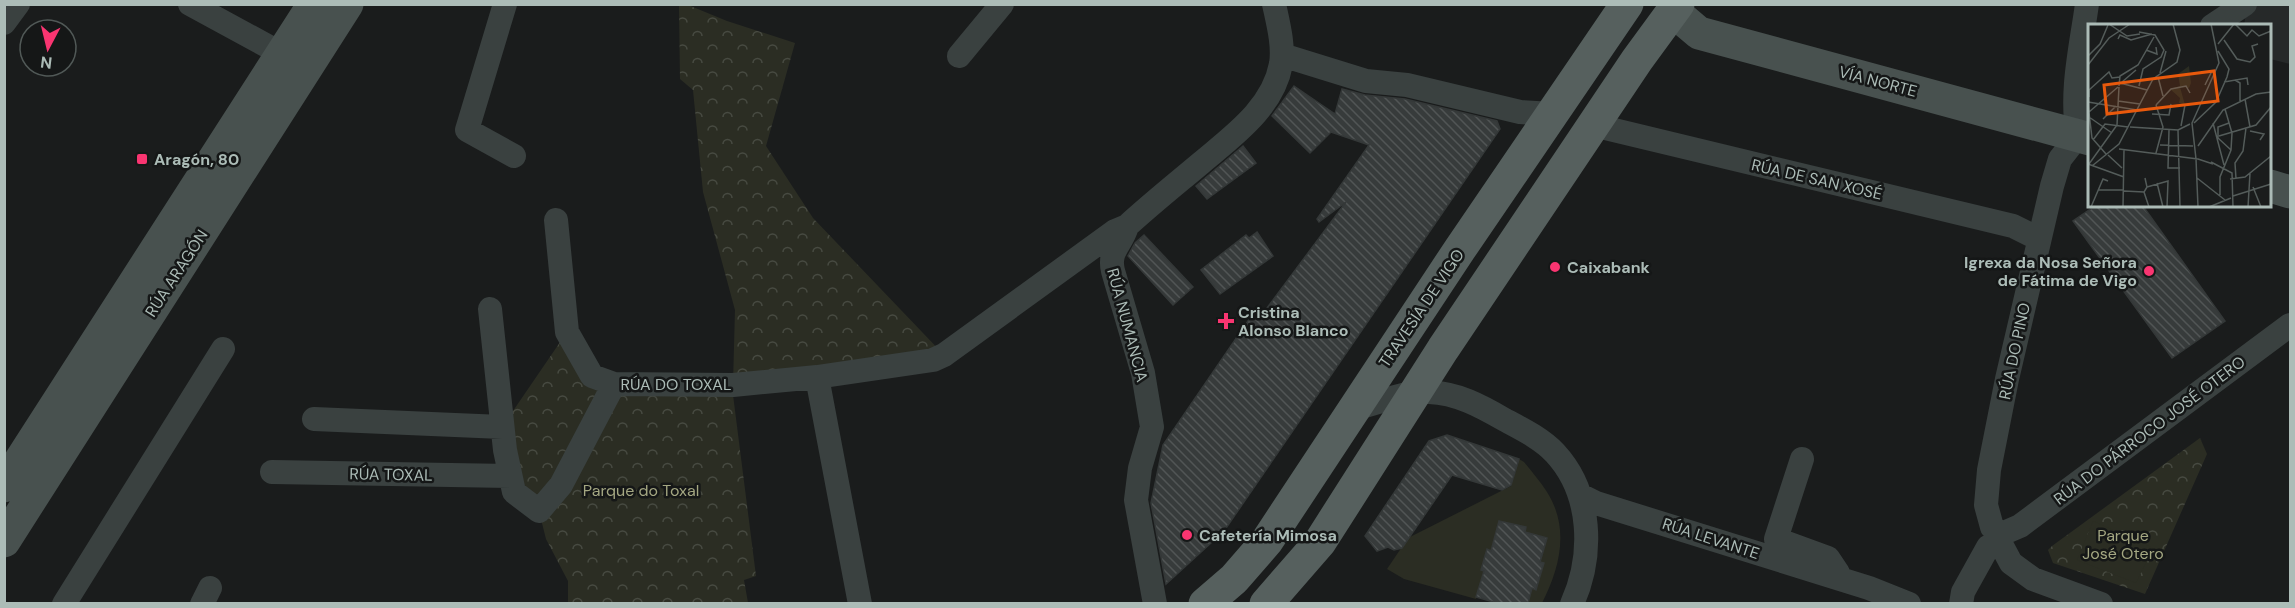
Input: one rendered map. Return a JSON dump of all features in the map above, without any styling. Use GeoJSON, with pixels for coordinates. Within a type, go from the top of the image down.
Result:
{"type":"FeatureCollection","features":[{"type":"Feature","properties":{"kind":"main road","name":"RÚA ARAGÓN"},"geometry":{"type":"LineString","coordinates":[[4,486],[314,4]]}},
{"type":"Feature","properties":{"kind":"main road","name":"RÚA ARAGÓN"},"geometry":{"type":"LineString","coordinates":[[4,541],[347,4]]}},
{"type":"Feature","properties":{"kind":"main road","name":"TRAVESÍA DE VIGO"},"geometry":{"type":"LineString","coordinates":[[1206,603],[1234,579],[1267,541],[1627,4]]}},
{"type":"Feature","properties":{"kind":"main road"},"geometry":{"type":"LineString","coordinates":[[1266,603],[1320,542],[1443,349],[1674,7]]}},
{"type":"Feature","properties":{"kind":"main road","name":"VÍA NORTE"},"geometry":{"type":"LineString","coordinates":[[1674,7],[1699,33],[2084,137]]}},
{"type":"Feature","properties":{"kind":"main road"},"geometry":{"type":"LineString","coordinates":[[2271,186],[2290,192]]}},
{"type":"Feature","properties":{"kind":"street"},"geometry":{"type":"LineString","coordinates":[[4,23],[18,4]]}},
{"type":"Feature","properties":{"kind":"street"},"geometry":{"type":"LineString","coordinates":[[190,4],[282,54]]}},
{"type":"Feature","properties":{"kind":"street"},"geometry":{"type":"LineString","coordinates":[[505,4],[467,130],[514,156]]}},
{"type":"Feature","properties":{"kind":"street"},"geometry":{"type":"LineString","coordinates":[[959,56],[1002,4]]}},
{"type":"Feature","properties":{"kind":"street","name":"RÚA NUMANCIA"},"geometry":{"type":"LineString","coordinates":[[1155,603],[1136,500],[1138,477],[1152,427],[1143,373],[1111,263],[1112,254],[1125,235],[1127,226],[1239,131],[1258,111],[1273,88],[1282,55],[1274,4]]}},
{"type":"Feature","properties":{"kind":"street"},"geometry":{"type":"LineString","coordinates":[[2084,137],[2074,116],[2083,69],[2087,4]]}},
{"type":"Feature","properties":{"kind":"street"},"geometry":{"type":"LineString","coordinates":[[2215,24],[2245,4]]}},
{"type":"Feature","properties":{"kind":"street"},"geometry":{"type":"LineString","coordinates":[[1282,55],[1366,81],[1407,85],[1520,112],[1553,114]]}},
{"type":"Feature","properties":{"kind":"street","name":"RÚA DE SAN XOSÉ"},"geometry":{"type":"LineString","coordinates":[[1593,125],[2013,226],[2038,240]]}},
{"type":"Feature","properties":{"kind":"street","name":"RÚA DO PINO"},"geometry":{"type":"LineString","coordinates":[[2084,137],[2060,159],[2038,240],[1989,470],[1986,505],[1997,538],[2011,563],[2033,579],[2101,603]]}},
{"type":"Feature","properties":{"kind":"street","name":"RÚA DO TOXAL"},"geometry":{"type":"LineString","coordinates":[[556,220],[567,332],[592,376],[614,384],[733,385],[817,377],[933,360],[944,356],[1115,231],[1127,226]]}},
{"type":"Feature","properties":{"kind":"street"},"geometry":{"type":"LineString","coordinates":[[490,309],[502,427],[510,476],[514,492],[539,511],[561,485],[614,384]]}},
{"type":"Feature","properties":{"kind":"street","name":"RÚA DO PÁRROCO JOSÉ OTERO"},"geometry":{"type":"LineString","coordinates":[[1997,538],[2020,526],[2290,325]]}},
{"type":"Feature","properties":{"kind":"street"},"geometry":{"type":"LineString","coordinates":[[64,603],[223,349]]}},
{"type":"Feature","properties":{"kind":"street"},"geometry":{"type":"LineString","coordinates":[[1443,349],[1441,375],[1444,384],[1455,395],[1490,411],[1545,444],[1569,472],[1580,495],[1584,512],[1585,559],[1581,580],[1572,603]]}},
{"type":"Feature","properties":{"kind":"street"},"geometry":{"type":"LineString","coordinates":[[817,377],[860,603]]}},
{"type":"Feature","properties":{"kind":"street"},"geometry":{"type":"LineString","coordinates":[[1357,408],[1417,393],[1455,395]]}},
{"type":"Feature","properties":{"kind":"street"},"geometry":{"type":"LineString","coordinates":[[314,419],[502,427]]}},
{"type":"Feature","properties":{"kind":"street","name":"RÚA LEVANTE"},"geometry":{"type":"LineString","coordinates":[[1802,459],[1776,539],[1828,558],[1843,580]]}},
{"type":"Feature","properties":{"kind":"street","name":"RÚA TOXAL"},"geometry":{"type":"LineString","coordinates":[[272,472],[510,476]]}},
{"type":"Feature","properties":{"kind":"street","name":"RÚA LEVANTE"},"geometry":{"type":"LineString","coordinates":[[1580,495],[1596,503],[1843,580],[1881,597],[1909,603]]}},
{"type":"Feature","properties":{"kind":"street"},"geometry":{"type":"LineString","coordinates":[[1961,603],[1963,592],[1997,538]]}},
{"type":"Feature","properties":{"kind":"shaded area"},"geometry":{"type":"Polygon","coordinates":[[[2247,5],[2290,5],[2290,64],[2271,59],[2271,24],[2244,24],[2247,5]]]}},
{"type":"Feature","properties":{"kind":"green space","name":"Parque do Toxal"},"geometry":{"type":"Polygon","coordinates":[[[679,5],[688,5],[727,21],[795,43],[766,146],[813,218],[944,355],[733,395],[756,576],[744,580],[748,603],[568,603],[568,581],[546,539],[539,511],[514,492],[502,427],[567,332],[592,376],[733,385],[735,310],[703,192],[693,90],[680,79],[679,5]]]}},
{"type":"Feature","properties":{"kind":"green space","name":"Parque José Otero"},"geometry":{"type":"Polygon","coordinates":[[[2200,438],[2207,454],[2145,594],[2053,563],[2048,550],[2052,546],[2200,438]]]}},
{"type":"Feature","properties":{"kind":"green space"},"geometry":{"type":"Polygon","coordinates":[[[1519,459],[1524,462],[1547,492],[1558,520],[1560,548],[1558,562],[1542,603],[1497,603],[1477,597],[1476,599],[1404,579],[1387,569],[1408,538],[1511,486],[1519,459]]]}},
{"type":"Feature","properties":{"kind":"green space"},"geometry":{"type":"Polygon","coordinates":[[[2093,521],[2153,548],[2136,583],[2077,560],[2093,521]]]}},
{"type":"Feature","properties":{"kind":"building"},"geometry":{"type":"Polygon","coordinates":[[[1294,86],[1335,114],[1342,89],[1365,95],[1405,99],[1497,121],[1500,129],[1224,531],[1166,584],[1151,503],[1163,445],[1252,315],[1258,320],[1346,202],[1319,222],[1317,219],[1369,145],[1331,132],[1310,153],[1272,116],[1294,86]]]}},
{"type":"Feature","properties":{"kind":"building"},"geometry":{"type":"Polygon","coordinates":[[[1243,146],[1256,163],[1207,199],[1196,186],[1243,146]]]}},
{"type":"Feature","properties":{"kind":"building","name":"Igrexa da Nosa Señora de Fátima de Vigo"},"geometry":{"type":"Polygon","coordinates":[[[2094,207],[2144,207],[2225,321],[2172,358],[2073,221],[2094,207]]]}},
{"type":"Feature","properties":{"kind":"building"},"geometry":{"type":"Polygon","coordinates":[[[1257,232],[1273,256],[1220,294],[1201,270],[1246,235],[1249,238],[1257,232]]]}},
{"type":"Feature","properties":{"kind":"building"},"geometry":{"type":"Polygon","coordinates":[[[1144,235],[1193,287],[1173,305],[1128,256],[1135,243],[1144,235]]]}},
{"type":"Feature","properties":{"kind":"building"},"geometry":{"type":"Polygon","coordinates":[[[1447,435],[1519,459],[1511,485],[1502,490],[1452,475],[1402,548],[1394,550],[1388,547],[1377,551],[1365,536],[1429,441],[1447,435]]]}},
{"type":"Feature","properties":{"kind":"building"},"geometry":{"type":"Polygon","coordinates":[[[1499,521],[1526,527],[1525,532],[1547,538],[1540,562],[1544,563],[1536,590],[1532,588],[1528,603],[1497,603],[1476,597],[1484,571],[1481,570],[1487,549],[1491,551],[1499,521]]]}},
{"type":"Feature","properties":{"kind":"place","name":"Aragón, 80"},"geometry":{"type":"Point","coordinates":[142,159]}},
{"type":"Feature","properties":{"kind":"place","name":"Caixabank"},"geometry":{"type":"Point","coordinates":[1555,267]}},
{"type":"Feature","properties":{"kind":"place","name":"Igrexa da Nosa Señora de Fátima de Vigo"},"geometry":{"type":"Point","coordinates":[2149,271]}},
{"type":"Feature","properties":{"kind":"place","name":"Cristina Alonso Blanco"},"geometry":{"type":"Point","coordinates":[1226,321]}},
{"type":"Feature","properties":{"kind":"place","name":"Cafetería Mimosa"},"geometry":{"type":"Point","coordinates":[1187,535]}}]}
